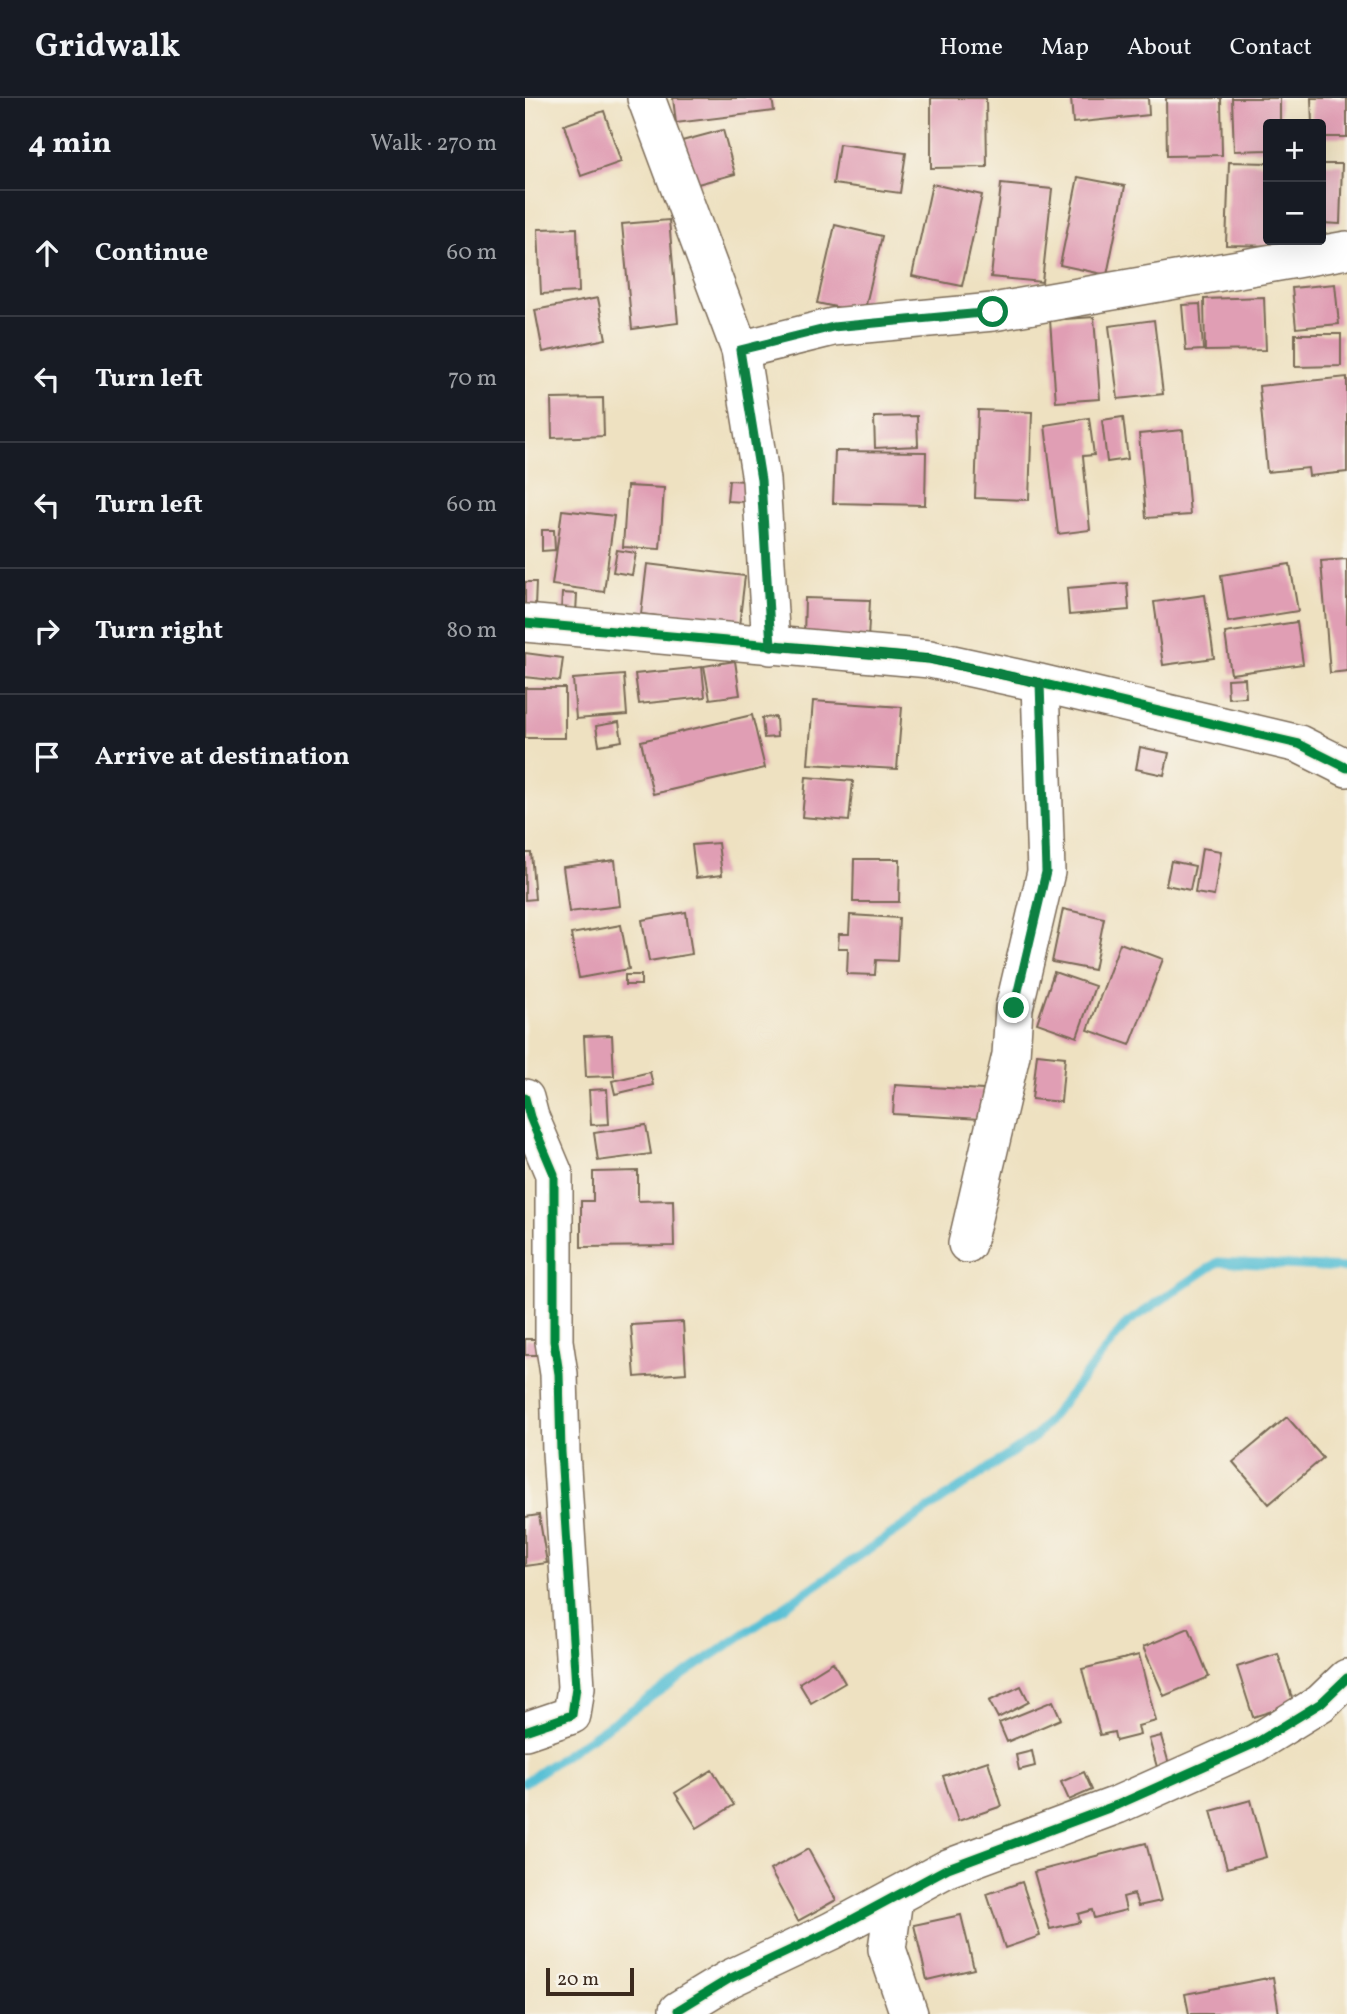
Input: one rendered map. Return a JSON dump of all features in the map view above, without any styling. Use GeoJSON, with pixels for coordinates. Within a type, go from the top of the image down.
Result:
{"type":"FeatureCollection","features":[{"type":"Feature","properties":{"kind":"street"},"geometry":{"type":"LineString","coordinates":[[646,98],[687,214],[740,350],[761,480],[771,646]]}},
{"type":"Feature","properties":{"kind":"street"},"geometry":{"type":"LineString","coordinates":[[740,350],[833,327],[993,312],[1347,250]]}},
{"type":"Feature","properties":{"kind":"street"},"geometry":{"type":"LineString","coordinates":[[525,623],[930,659],[1299,744],[1347,768]]}},
{"type":"Feature","properties":{"kind":"street"},"geometry":{"type":"LineString","coordinates":[[967,1244],[1011,1055],[1014,1008],[1046,872],[1040,683]]}},
{"type":"Feature","properties":{"kind":"street"},"geometry":{"type":"LineString","coordinates":[[525,1098],[530,1117],[554,1174],[554,1341],[559,1374],[561,1465],[576,1687],[572,1715],[525,1731]]}},
{"type":"Feature","properties":{"kind":"street"},"geometry":{"type":"LineString","coordinates":[[678,2010],[729,1979],[856,1918],[948,1868],[1117,1805],[1256,1743],[1321,1703],[1347,1678]]}},
{"type":"Feature","properties":{"kind":"street"},"geometry":{"type":"LineString","coordinates":[[887,1949],[894,1898]]}},
{"type":"Feature","properties":{"kind":"street"},"geometry":{"type":"LineString","coordinates":[[856,1918],[887,1949],[909,2014]]}},
{"type":"Feature","properties":{"kind":"building"},"geometry":{"type":"Polygon","coordinates":[[[673,98],[772,98],[774,111],[676,123],[673,98]]]}},
{"type":"Feature","properties":{"kind":"building"},"geometry":{"type":"Polygon","coordinates":[[[931,98],[986,98],[987,167],[931,168],[931,98]]]}},
{"type":"Feature","properties":{"kind":"building"},"geometry":{"type":"Polygon","coordinates":[[[1071,98],[1148,98],[1149,115],[1073,123],[1071,98]]]}},
{"type":"Feature","properties":{"kind":"building"},"geometry":{"type":"Polygon","coordinates":[[[1166,98],[1221,98],[1222,155],[1167,156],[1166,98]]]}},
{"type":"Feature","properties":{"kind":"building"},"geometry":{"type":"Polygon","coordinates":[[[1232,98],[1280,98],[1280,119],[1263,119],[1263,150],[1234,151],[1232,98]]]}},
{"type":"Feature","properties":{"kind":"building"},"geometry":{"type":"Polygon","coordinates":[[[1311,98],[1347,98],[1347,137],[1326,137],[1326,119],[1312,119],[1311,98]]]}},
{"type":"Feature","properties":{"kind":"building"},"geometry":{"type":"Polygon","coordinates":[[[604,111],[621,162],[581,176],[564,125],[604,111]]]}},
{"type":"Feature","properties":{"kind":"building"},"geometry":{"type":"Polygon","coordinates":[[[723,130],[735,174],[694,185],[682,141],[723,130]]]}},
{"type":"Feature","properties":{"kind":"building"},"geometry":{"type":"Polygon","coordinates":[[[839,144],[906,153],[900,193],[833,184],[839,144]]]}},
{"type":"Feature","properties":{"kind":"building"},"geometry":{"type":"Polygon","coordinates":[[[1229,162],[1263,163],[1263,245],[1281,246],[1226,245],[1229,162]]]}},
{"type":"Feature","properties":{"kind":"building"},"geometry":{"type":"Polygon","coordinates":[[[1326,164],[1342,164],[1340,224],[1326,223],[1326,164]]]}},
{"type":"Feature","properties":{"kind":"building"},"geometry":{"type":"Polygon","coordinates":[[[1078,177],[1125,186],[1107,275],[1060,265],[1078,177]]]}},
{"type":"Feature","properties":{"kind":"building"},"geometry":{"type":"Polygon","coordinates":[[[932,184],[982,195],[962,286],[912,276],[932,184]]]}},
{"type":"Feature","properties":{"kind":"building"},"geometry":{"type":"Polygon","coordinates":[[[1001,184],[1052,189],[1042,282],[991,277],[1001,184]]]}},
{"type":"Feature","properties":{"kind":"building"},"geometry":{"type":"Polygon","coordinates":[[[669,220],[678,323],[632,329],[622,224],[669,220]]]}},
{"type":"Feature","properties":{"kind":"building"},"geometry":{"type":"Polygon","coordinates":[[[835,225],[882,236],[864,313],[817,303],[835,225]]]}},
{"type":"Feature","properties":{"kind":"building"},"geometry":{"type":"Polygon","coordinates":[[[577,228],[579,292],[541,294],[538,229],[577,228]]]}},
{"type":"Feature","properties":{"kind":"building"},"geometry":{"type":"Polygon","coordinates":[[[1335,284],[1339,324],[1296,328],[1292,288],[1335,284]]]}},
{"type":"Feature","properties":{"kind":"building"},"geometry":{"type":"Polygon","coordinates":[[[1264,297],[1266,350],[1205,351],[1204,299],[1264,297]]]}},
{"type":"Feature","properties":{"kind":"building"},"geometry":{"type":"Polygon","coordinates":[[[598,298],[606,339],[543,352],[535,310],[598,298]]]}},
{"type":"Feature","properties":{"kind":"building"},"geometry":{"type":"Polygon","coordinates":[[[1200,304],[1203,350],[1186,351],[1182,305],[1200,304]]]}},
{"type":"Feature","properties":{"kind":"building"},"geometry":{"type":"Polygon","coordinates":[[[1094,317],[1100,399],[1056,402],[1050,320],[1094,317]]]}},
{"type":"Feature","properties":{"kind":"building"},"geometry":{"type":"Polygon","coordinates":[[[1154,320],[1163,394],[1118,399],[1109,326],[1154,320]]]}},
{"type":"Feature","properties":{"kind":"building"},"geometry":{"type":"Polygon","coordinates":[[[1295,334],[1341,334],[1341,366],[1295,367],[1295,334]]]}},
{"type":"Feature","properties":{"kind":"building"},"geometry":{"type":"Polygon","coordinates":[[[1347,377],[1347,472],[1309,476],[1308,468],[1267,472],[1259,386],[1347,377]]]}},
{"type":"Feature","properties":{"kind":"building"},"geometry":{"type":"Polygon","coordinates":[[[603,398],[604,436],[552,438],[551,399],[603,398]]]}},
{"type":"Feature","properties":{"kind":"building"},"geometry":{"type":"Polygon","coordinates":[[[978,410],[1032,412],[1029,500],[975,498],[978,410]]]}},
{"type":"Feature","properties":{"kind":"building"},"geometry":{"type":"Polygon","coordinates":[[[917,416],[918,446],[875,448],[874,417],[917,416]]]}},
{"type":"Feature","properties":{"kind":"building"},"geometry":{"type":"Polygon","coordinates":[[[1123,417],[1128,459],[1107,462],[1102,420],[1123,417]]]}},
{"type":"Feature","properties":{"kind":"building"},"geometry":{"type":"Polygon","coordinates":[[[1089,418],[1094,455],[1083,456],[1090,530],[1058,534],[1045,425],[1089,418]]]}},
{"type":"Feature","properties":{"kind":"building"},"geometry":{"type":"Polygon","coordinates":[[[1183,430],[1190,515],[1146,518],[1139,434],[1183,430]]]}},
{"type":"Feature","properties":{"kind":"building"},"geometry":{"type":"Polygon","coordinates":[[[835,451],[926,452],[925,505],[833,503],[835,451]]]}},
{"type":"Feature","properties":{"kind":"building"},"geometry":{"type":"Polygon","coordinates":[[[729,480],[746,481],[745,502],[727,501],[729,480]]]}},
{"type":"Feature","properties":{"kind":"building"},"geometry":{"type":"Polygon","coordinates":[[[627,486],[664,488],[660,549],[623,547],[627,486]]]}},
{"type":"Feature","properties":{"kind":"building"},"geometry":{"type":"Polygon","coordinates":[[[562,510],[614,516],[604,592],[552,585],[562,510]]]}},
{"type":"Feature","properties":{"kind":"building"},"geometry":{"type":"Polygon","coordinates":[[[542,530],[554,530],[555,550],[542,551],[542,530]]]}},
{"type":"Feature","properties":{"kind":"building"},"geometry":{"type":"Polygon","coordinates":[[[617,550],[636,553],[632,575],[613,572],[617,550]]]}},
{"type":"Feature","properties":{"kind":"building"},"geometry":{"type":"Polygon","coordinates":[[[1347,559],[1347,671],[1330,673],[1321,561],[1347,559]]]}},
{"type":"Feature","properties":{"kind":"building"},"geometry":{"type":"Polygon","coordinates":[[[647,564],[745,576],[739,626],[641,614],[647,564]]]}},
{"type":"Feature","properties":{"kind":"building"},"geometry":{"type":"Polygon","coordinates":[[[1290,564],[1298,611],[1228,622],[1221,575],[1290,564]]]}},
{"type":"Feature","properties":{"kind":"building"},"geometry":{"type":"Polygon","coordinates":[[[525,582],[536,582],[535,608],[525,607],[525,582]]]}},
{"type":"Feature","properties":{"kind":"building"},"geometry":{"type":"Polygon","coordinates":[[[1127,583],[1129,610],[1069,615],[1067,588],[1127,583]]]}},
{"type":"Feature","properties":{"kind":"building"},"geometry":{"type":"Polygon","coordinates":[[[562,593],[577,594],[576,613],[561,612],[562,593]]]}},
{"type":"Feature","properties":{"kind":"building"},"geometry":{"type":"Polygon","coordinates":[[[1205,595],[1214,658],[1163,665],[1154,602],[1205,595]]]}},
{"type":"Feature","properties":{"kind":"building"},"geometry":{"type":"Polygon","coordinates":[[[805,598],[870,600],[868,640],[804,638],[805,598]]]}},
{"type":"Feature","properties":{"kind":"building"},"geometry":{"type":"Polygon","coordinates":[[[1297,622],[1303,664],[1231,674],[1225,633],[1297,622]]]}},
{"type":"Feature","properties":{"kind":"building"},"geometry":{"type":"Polygon","coordinates":[[[525,653],[563,658],[560,681],[525,677],[525,653]]]}},
{"type":"Feature","properties":{"kind":"building"},"geometry":{"type":"Polygon","coordinates":[[[735,661],[740,695],[710,699],[704,666],[735,661]]]}},
{"type":"Feature","properties":{"kind":"building"},"geometry":{"type":"Polygon","coordinates":[[[702,667],[705,697],[639,704],[635,674],[702,667]]]}},
{"type":"Feature","properties":{"kind":"building"},"geometry":{"type":"Polygon","coordinates":[[[624,675],[627,715],[576,719],[573,679],[624,675]]]}},
{"type":"Feature","properties":{"kind":"building"},"geometry":{"type":"Polygon","coordinates":[[[1245,678],[1246,697],[1228,698],[1227,679],[1245,678]]]}},
{"type":"Feature","properties":{"kind":"building"},"geometry":{"type":"Polygon","coordinates":[[[525,688],[565,688],[565,738],[525,738],[525,688]]]}},
{"type":"Feature","properties":{"kind":"building"},"geometry":{"type":"Polygon","coordinates":[[[813,701],[902,707],[897,769],[808,764],[813,701]]]}},
{"type":"Feature","properties":{"kind":"building"},"geometry":{"type":"Polygon","coordinates":[[[752,715],[765,768],[653,794],[641,741],[752,715]]]}},
{"type":"Feature","properties":{"kind":"building"},"geometry":{"type":"Polygon","coordinates":[[[776,717],[777,737],[764,738],[762,718],[776,717]]]}},
{"type":"Feature","properties":{"kind":"building"},"geometry":{"type":"Polygon","coordinates":[[[619,722],[622,741],[599,745],[596,726],[619,722]]]}},
{"type":"Feature","properties":{"kind":"building"},"geometry":{"type":"Polygon","coordinates":[[[1140,747],[1169,753],[1164,775],[1136,769],[1140,747]]]}},
{"type":"Feature","properties":{"kind":"building"},"geometry":{"type":"Polygon","coordinates":[[[806,777],[853,781],[849,821],[802,817],[806,777]]]}},
{"type":"Feature","properties":{"kind":"building"},"geometry":{"type":"Polygon","coordinates":[[[718,843],[722,875],[696,878],[692,845],[718,843]]]}},
{"type":"Feature","properties":{"kind":"building"},"geometry":{"type":"Polygon","coordinates":[[[1202,848],[1221,851],[1214,896],[1195,893],[1202,848]]]}},
{"type":"Feature","properties":{"kind":"building"},"geometry":{"type":"Polygon","coordinates":[[[525,853],[531,853],[535,899],[525,900],[525,853]]]}},
{"type":"Feature","properties":{"kind":"building"},"geometry":{"type":"Polygon","coordinates":[[[854,859],[900,859],[899,902],[853,902],[854,859]]]}},
{"type":"Feature","properties":{"kind":"building"},"geometry":{"type":"Polygon","coordinates":[[[615,860],[620,906],[569,912],[563,867],[615,860]]]}},
{"type":"Feature","properties":{"kind":"building"},"geometry":{"type":"Polygon","coordinates":[[[1171,861],[1195,866],[1190,890],[1166,885],[1171,861]]]}},
{"type":"Feature","properties":{"kind":"building"},"geometry":{"type":"Polygon","coordinates":[[[1063,909],[1104,918],[1094,970],[1052,962],[1063,909]]]}},
{"type":"Feature","properties":{"kind":"building"},"geometry":{"type":"Polygon","coordinates":[[[686,912],[692,954],[649,961],[642,920],[686,912]]]}},
{"type":"Feature","properties":{"kind":"building"},"geometry":{"type":"Polygon","coordinates":[[[850,915],[899,918],[897,961],[876,960],[875,975],[847,974],[848,948],[838,948],[839,934],[849,934],[850,915]]]}},
{"type":"Feature","properties":{"kind":"building"},"geometry":{"type":"Polygon","coordinates":[[[621,925],[629,969],[579,978],[571,934],[621,925]]]}},
{"type":"Feature","properties":{"kind":"building"},"geometry":{"type":"Polygon","coordinates":[[[1120,943],[1163,959],[1130,1045],[1088,1030],[1120,943]]]}},
{"type":"Feature","properties":{"kind":"building"},"geometry":{"type":"Polygon","coordinates":[[[1054,972],[1095,986],[1077,1037],[1037,1023],[1054,972]]]}},
{"type":"Feature","properties":{"kind":"building"},"geometry":{"type":"Polygon","coordinates":[[[625,975],[641,975],[641,985],[625,985],[625,975]]]}},
{"type":"Feature","properties":{"kind":"building"},"geometry":{"type":"Polygon","coordinates":[[[612,1035],[614,1076],[586,1077],[584,1036],[612,1035]]]}},
{"type":"Feature","properties":{"kind":"building"},"geometry":{"type":"Polygon","coordinates":[[[1037,1054],[1065,1057],[1061,1102],[1032,1099],[1037,1054]]]}},
{"type":"Feature","properties":{"kind":"building"},"geometry":{"type":"Polygon","coordinates":[[[650,1072],[653,1085],[615,1094],[612,1081],[650,1072]]]}},
{"type":"Feature","properties":{"kind":"building"},"geometry":{"type":"Polygon","coordinates":[[[895,1085],[983,1090],[981,1119],[893,1114],[895,1085]]]}},
{"type":"Feature","properties":{"kind":"building"},"geometry":{"type":"Polygon","coordinates":[[[607,1089],[609,1124],[591,1125],[589,1090],[607,1089]]]}},
{"type":"Feature","properties":{"kind":"building"},"geometry":{"type":"Polygon","coordinates":[[[646,1125],[651,1154],[598,1161],[594,1133],[646,1125]]]}},
{"type":"Feature","properties":{"kind":"building"},"geometry":{"type":"Polygon","coordinates":[[[638,1171],[638,1201],[673,1200],[674,1246],[581,1247],[581,1201],[593,1201],[593,1172],[638,1171]]]}},
{"type":"Feature","properties":{"kind":"building"},"geometry":{"type":"Polygon","coordinates":[[[683,1322],[686,1373],[635,1377],[631,1325],[683,1322]]]}},
{"type":"Feature","properties":{"kind":"building"},"geometry":{"type":"Polygon","coordinates":[[[525,1339],[543,1339],[543,1355],[525,1355],[525,1339]]]}},
{"type":"Feature","properties":{"kind":"building"},"geometry":{"type":"Polygon","coordinates":[[[1287,1417],[1323,1458],[1269,1504],[1233,1462],[1287,1417]]]}},
{"type":"Feature","properties":{"kind":"building"},"geometry":{"type":"Polygon","coordinates":[[[539,1515],[547,1563],[525,1566],[525,1517],[539,1515]]]}},
{"type":"Feature","properties":{"kind":"building"},"geometry":{"type":"Polygon","coordinates":[[[1189,1628],[1209,1677],[1164,1696],[1143,1647],[1189,1628]]]}},
{"type":"Feature","properties":{"kind":"building"},"geometry":{"type":"Polygon","coordinates":[[[1278,1654],[1294,1704],[1253,1717],[1237,1667],[1278,1654]]]}},
{"type":"Feature","properties":{"kind":"building"},"geometry":{"type":"Polygon","coordinates":[[[1139,1655],[1156,1721],[1138,1726],[1140,1735],[1116,1741],[1114,1732],[1100,1735],[1082,1669],[1139,1655]]]}},
{"type":"Feature","properties":{"kind":"building"},"geometry":{"type":"Polygon","coordinates":[[[833,1662],[845,1683],[811,1703],[799,1683],[833,1662]]]}},
{"type":"Feature","properties":{"kind":"building"},"geometry":{"type":"Polygon","coordinates":[[[1021,1686],[1029,1702],[998,1718],[989,1701],[1021,1686]]]}},
{"type":"Feature","properties":{"kind":"building"},"geometry":{"type":"Polygon","coordinates":[[[1053,1701],[1061,1719],[1007,1742],[999,1723],[1053,1701]]]}},
{"type":"Feature","properties":{"kind":"building"},"geometry":{"type":"Polygon","coordinates":[[[1161,1736],[1169,1764],[1157,1767],[1149,1739],[1161,1736]]]}},
{"type":"Feature","properties":{"kind":"building"},"geometry":{"type":"Polygon","coordinates":[[[1032,1751],[1035,1766],[1019,1770],[1016,1755],[1032,1751]]]}},
{"type":"Feature","properties":{"kind":"building"},"geometry":{"type":"Polygon","coordinates":[[[988,1761],[1002,1806],[958,1821],[943,1776],[988,1761]]]}},
{"type":"Feature","properties":{"kind":"building"},"geometry":{"type":"Polygon","coordinates":[[[712,1770],[734,1805],[697,1828],[675,1793],[712,1770]]]}},
{"type":"Feature","properties":{"kind":"building"},"geometry":{"type":"Polygon","coordinates":[[[1084,1772],[1092,1790],[1069,1800],[1061,1782],[1084,1772]]]}},
{"type":"Feature","properties":{"kind":"building"},"geometry":{"type":"Polygon","coordinates":[[[1251,1800],[1266,1857],[1227,1868],[1211,1811],[1251,1800]]]}},
{"type":"Feature","properties":{"kind":"building"},"geometry":{"type":"Polygon","coordinates":[[[1146,1843],[1161,1901],[1138,1906],[1134,1894],[1123,1897],[1126,1910],[1094,1918],[1092,1910],[1078,1914],[1080,1922],[1050,1929],[1034,1872],[1146,1843]]]}},
{"type":"Feature","properties":{"kind":"building"},"geometry":{"type":"Polygon","coordinates":[[[808,1849],[836,1900],[798,1921],[770,1870],[808,1849]]]}},
{"type":"Feature","properties":{"kind":"building"},"geometry":{"type":"Polygon","coordinates":[[[1022,1882],[1040,1936],[1005,1948],[987,1894],[1022,1882]]]}},
{"type":"Feature","properties":{"kind":"building"},"geometry":{"type":"Polygon","coordinates":[[[961,1915],[974,1969],[927,1980],[914,1925],[961,1915]]]}},
{"type":"Feature","properties":{"kind":"building"},"geometry":{"type":"Polygon","coordinates":[[[1273,1977],[1279,2014],[1189,2014],[1185,1994],[1273,1977]]]}},
{"type":"Feature","properties":{"kind":"waterway"},"geometry":{"type":"LineString","coordinates":[[525,1782],[1035,1437],[1127,1323],[1218,1262],[1347,1268]]}},
{"type":"Feature","properties":{"kind":"cycle path"},"geometry":{"type":"LineString","coordinates":[[525,623],[930,659],[1299,744],[1347,768]]}},
{"type":"Feature","properties":{"kind":"cycle path"},"geometry":{"type":"LineString","coordinates":[[525,1098],[530,1117],[554,1174],[554,1341],[559,1374],[561,1452],[576,1687],[572,1715],[525,1731]]}},
{"type":"Feature","properties":{"kind":"cycle path"},"geometry":{"type":"LineString","coordinates":[[678,2010],[729,1979],[831,1931],[948,1868],[1117,1805],[1256,1743],[1321,1703],[1347,1678]]}},
{"type":"Feature","properties":{"kind":"route"},"geometry":{"type":"LineString","coordinates":[[993,312],[833,327],[740,350],[761,480],[771,646],[930,659],[1040,683],[1046,872],[1014,1008]]}}]}
